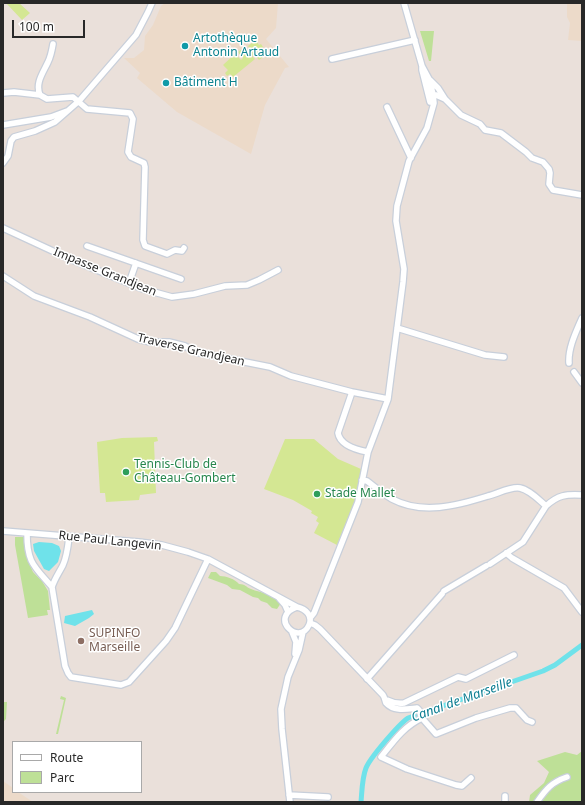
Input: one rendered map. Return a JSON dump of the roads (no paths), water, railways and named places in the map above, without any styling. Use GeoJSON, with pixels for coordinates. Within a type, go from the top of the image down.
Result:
{"type":"FeatureCollection","features":[{"type":"Feature","properties":{"kind":"street"},"geometry":{"type":"LineString","coordinates":[[3,163],[8,156],[11,141],[14,137],[49,126],[62,117],[79,101],[136,35],[152,3]]}},
{"type":"Feature","properties":{"kind":"street"},"geometry":{"type":"LineString","coordinates":[[290,802],[281,709],[288,676],[300,650],[308,626],[358,502],[368,452],[388,400],[404,269],[398,240],[396,214],[400,193],[410,158],[427,128],[434,103],[404,3]]}},
{"type":"Feature","properties":{"kind":"street"},"geometry":{"type":"LineString","coordinates":[[332,59],[415,40]]}},
{"type":"Feature","properties":{"kind":"street"},"geometry":{"type":"LineString","coordinates":[[40,95],[38,90],[39,82],[52,54],[53,44]]}},
{"type":"Feature","properties":{"kind":"street"},"geometry":{"type":"LineString","coordinates":[[427,79],[438,88],[445,99],[461,115],[480,124],[485,130],[501,134],[532,158],[543,162],[549,169],[549,184],[553,190],[582,195]]}},
{"type":"Feature","properties":{"kind":"street"},"geometry":{"type":"LineString","coordinates":[[3,93],[14,92],[40,95],[47,99],[73,98],[79,101],[87,109],[130,113],[134,119],[128,152],[131,157],[144,163],[145,167],[143,240],[145,246],[167,254],[175,250],[182,251],[184,248]]}},
{"type":"Feature","properties":{"kind":"street"},"geometry":{"type":"LineString","coordinates":[[431,94],[445,99]]}},
{"type":"Feature","properties":{"kind":"street"},"geometry":{"type":"LineString","coordinates":[[387,107],[410,158]]}},
{"type":"Feature","properties":{"kind":"street"},"geometry":{"type":"LineString","coordinates":[[3,125],[51,117],[70,109]]}},
{"type":"Feature","properties":{"kind":"street","name":"Impasse Grandjean"},"geometry":{"type":"LineString","coordinates":[[3,228],[70,259],[143,289],[172,297],[194,294],[225,286],[247,285],[278,270]]}},
{"type":"Feature","properties":{"kind":"street"},"geometry":{"type":"LineString","coordinates":[[87,246],[181,279]]}},
{"type":"Feature","properties":{"kind":"street"},"geometry":{"type":"LineString","coordinates":[[129,283],[136,263]]}},
{"type":"Feature","properties":{"kind":"street","name":"Traverse Grandjean"},"geometry":{"type":"LineString","coordinates":[[3,276],[34,296],[90,317],[138,339],[150,342],[169,342],[185,346],[195,352],[270,367],[291,376],[388,400]]}},
{"type":"Feature","properties":{"kind":"street"},"geometry":{"type":"LineString","coordinates":[[569,363],[574,336],[582,318]]}},
{"type":"Feature","properties":{"kind":"street"},"geometry":{"type":"LineString","coordinates":[[397,328],[485,355],[504,357]]}},
{"type":"Feature","properties":{"kind":"street"},"geometry":{"type":"LineString","coordinates":[[574,372],[582,383]]}},
{"type":"Feature","properties":{"kind":"street"},"geometry":{"type":"LineString","coordinates":[[352,392],[338,437],[352,447],[368,452]]}},
{"type":"Feature","properties":{"kind":"street"},"geometry":{"type":"LineString","coordinates":[[362,480],[366,481],[391,499],[402,504],[424,508],[447,507],[480,499],[513,488],[521,488],[546,506]]}},
{"type":"Feature","properties":{"kind":"street"},"geometry":{"type":"LineString","coordinates":[[367,679],[443,593],[523,542],[546,506],[557,497],[569,494],[582,495]]}},
{"type":"Feature","properties":{"kind":"street","name":"Rue Paul Langevin"},"geometry":{"type":"LineString","coordinates":[[3,531],[162,545],[208,559],[298,607]]}},
{"type":"Feature","properties":{"kind":"street"},"geometry":{"type":"LineString","coordinates":[[27,533],[27,551],[31,563],[52,588]]}},
{"type":"Feature","properties":{"kind":"street"},"geometry":{"type":"LineString","coordinates":[[70,537],[64,564],[54,578],[52,588],[65,666],[71,677],[121,685],[125,684],[162,646],[175,628],[208,559]]}},
{"type":"Feature","properties":{"kind":"street"},"geometry":{"type":"LineString","coordinates":[[506,553],[564,588],[582,612]]}},
{"type":"Feature","properties":{"kind":"street","name":"Rue Paul Langevin"},"geometry":{"type":"LineString","coordinates":[[278,597],[288,612]]}},
{"type":"Feature","properties":{"kind":"street"},"geometry":{"type":"LineString","coordinates":[[305,610],[318,604]]}},
{"type":"Feature","properties":{"kind":"street"},"geometry":{"type":"LineString","coordinates":[[293,664],[296,651],[296,642],[292,632],[287,628],[285,617],[288,612],[298,607],[305,610],[309,614],[308,626]]}},
{"type":"Feature","properties":{"kind":"street"},"geometry":{"type":"LineString","coordinates":[[292,632],[297,633],[308,626],[315,625],[385,698],[392,703],[398,704],[404,703],[458,677],[466,679],[514,655]]}},
{"type":"Feature","properties":{"kind":"street"},"geometry":{"type":"LineString","coordinates":[[385,698],[385,702],[394,709],[417,708],[422,718],[436,734],[476,718],[510,708],[516,708],[527,720],[532,722]]}},
{"type":"Feature","properties":{"kind":"street"},"geometry":{"type":"LineString","coordinates":[[422,718],[404,728],[381,757],[407,769],[456,785],[462,786],[471,778]]}},
{"type":"Feature","properties":{"kind":"street"},"geometry":{"type":"LineString","coordinates":[[537,802],[544,791],[556,781],[567,777]]}},
{"type":"Feature","properties":{"kind":"street"},"geometry":{"type":"LineString","coordinates":[[289,795],[328,797]]}},
{"type":"Feature","properties":{"kind":"water"},"geometry":{"type":"Polygon","coordinates":[[[39,542],[52,543],[59,546],[61,551],[58,562],[49,571],[44,569],[34,551],[33,544],[39,542]]]}},
{"type":"Feature","properties":{"kind":"water"},"geometry":{"type":"Polygon","coordinates":[[[92,610],[94,614],[75,626],[64,623],[65,616],[92,610]]]}},
{"type":"Feature","properties":{"kind":"waterway","name":"Canal de Marseille"},"geometry":{"type":"LineString","coordinates":[[361,802],[362,785],[366,768],[391,734],[408,718],[543,671],[555,665],[582,645]]}},
{"type":"Feature","properties":{"kind":"place","name":"Artothèque Antonin Artaud"},"geometry":{"type":"Point","coordinates":[185,46]}},
{"type":"Feature","properties":{"kind":"place","name":"Bâtiment H"},"geometry":{"type":"Point","coordinates":[166,83]}},
{"type":"Feature","properties":{"kind":"place","name":"Tennis-Club de Château-Gombert"},"geometry":{"type":"Point","coordinates":[126,472]}},
{"type":"Feature","properties":{"kind":"place","name":"Stade Mallet"},"geometry":{"type":"Point","coordinates":[317,494]}},
{"type":"Feature","properties":{"kind":"place","name":"SUPINFO Marseille"},"geometry":{"type":"Point","coordinates":[81,641]}}]}
